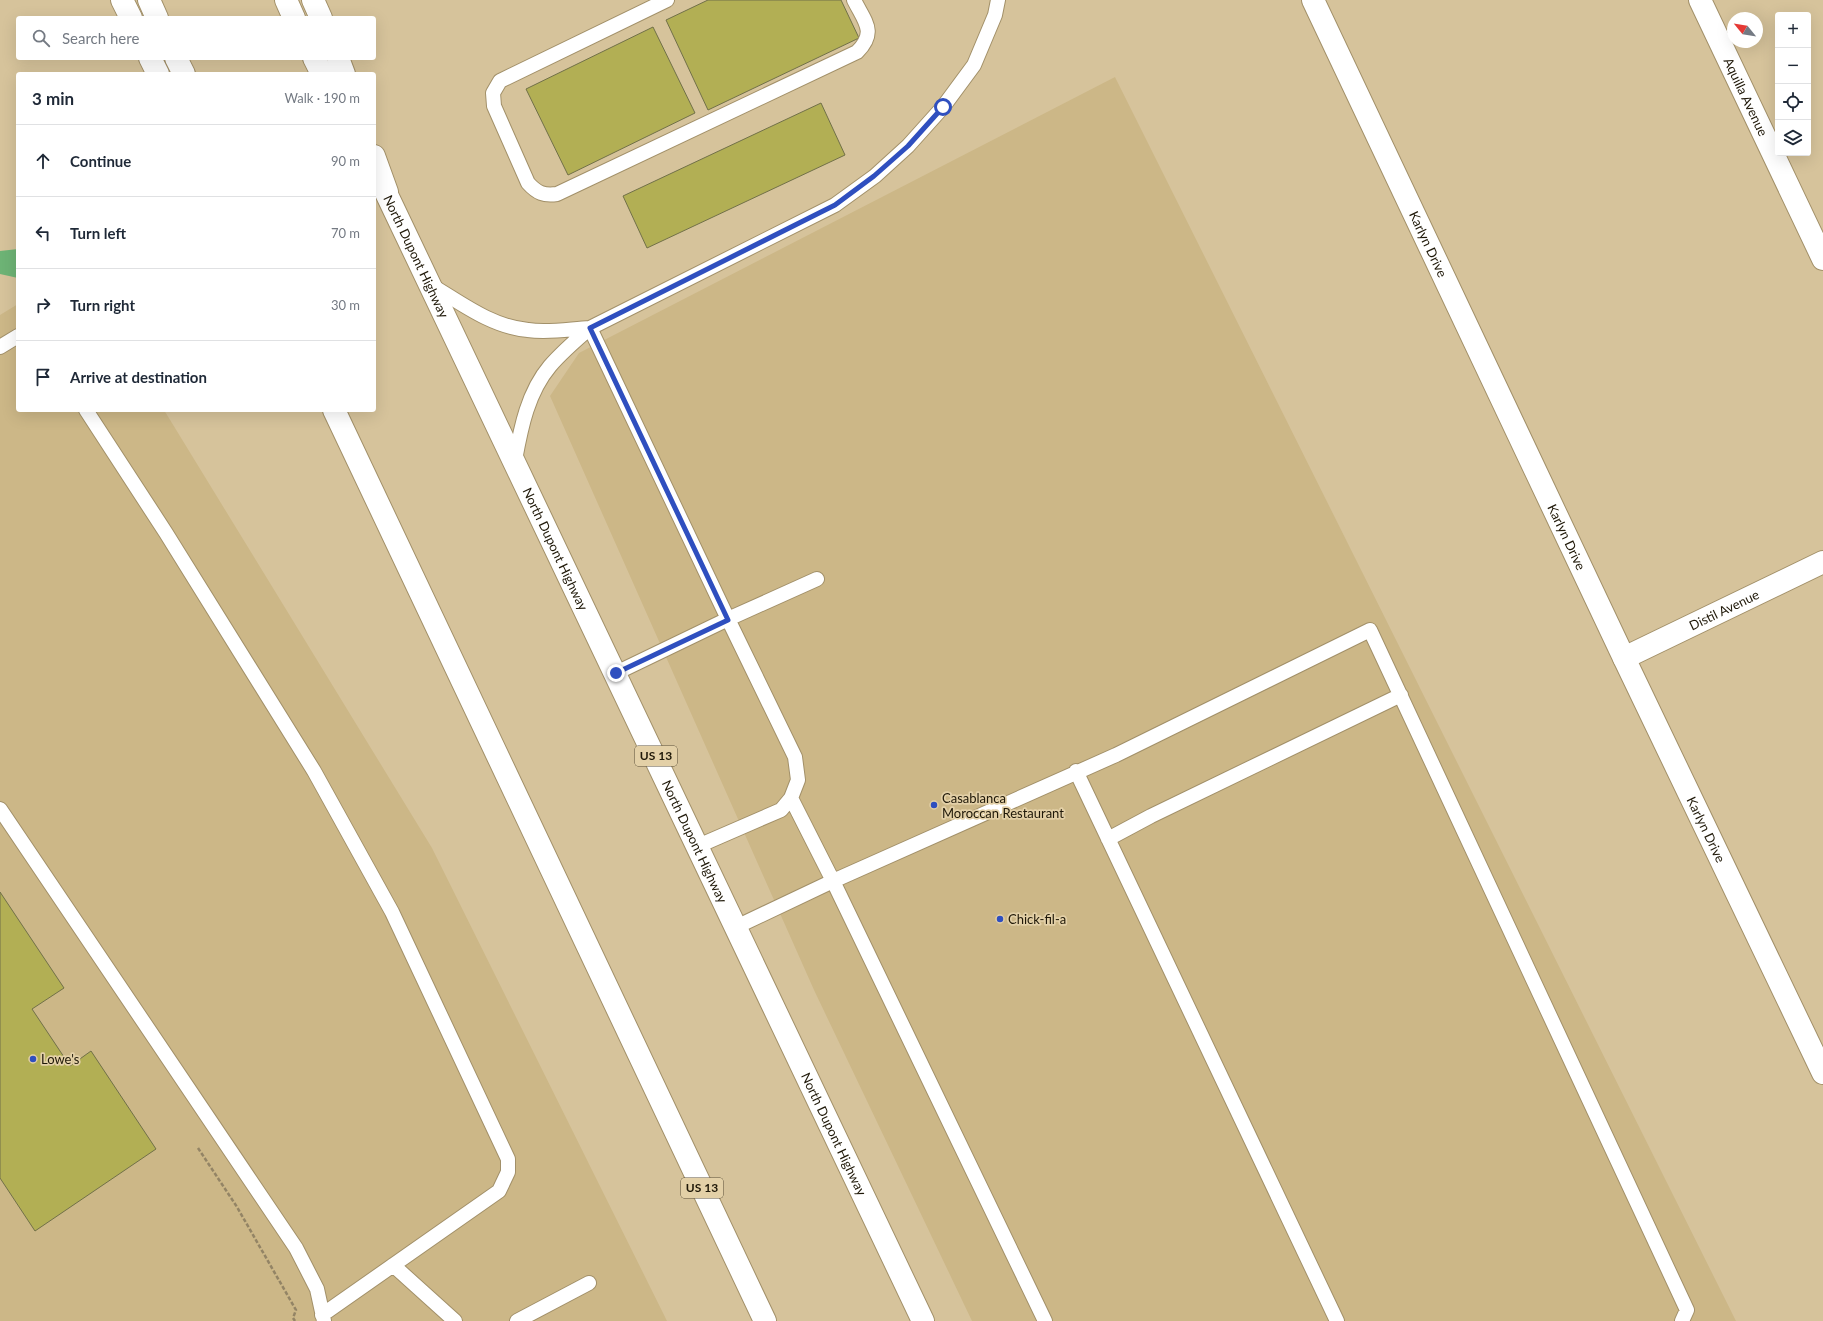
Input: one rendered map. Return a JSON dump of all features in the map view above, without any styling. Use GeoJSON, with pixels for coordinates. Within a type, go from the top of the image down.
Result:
{"type":"FeatureCollection","features":[{"type":"Feature","properties":{"kind":"main road"},"geometry":{"type":"LineString","coordinates":[[122,0],[129,16]]}},
{"type":"Feature","properties":{"kind":"main road"},"geometry":{"type":"LineString","coordinates":[[149,0],[156,16]]}},
{"type":"Feature","properties":{"kind":"main road"},"geometry":{"type":"LineString","coordinates":[[286,0],[293,16]]}},
{"type":"Feature","properties":{"kind":"main road"},"geometry":{"type":"LineString","coordinates":[[313,0],[320,16]]}},
{"type":"Feature","properties":{"kind":"main road","name":"Karlyn Drive"},"geometry":{"type":"LineString","coordinates":[[1313,0],[1624,658],[1823,1073]]}},
{"type":"Feature","properties":{"kind":"main road","name":"Aquilla Avenue"},"geometry":{"type":"LineString","coordinates":[[1700,0],[1823,259]]}},
{"type":"Feature","properties":{"kind":"main road"},"geometry":{"type":"LineString","coordinates":[[151,60],[157,72]]}},
{"type":"Feature","properties":{"kind":"main road"},"geometry":{"type":"LineString","coordinates":[[177,60],[183,72]]}},
{"type":"Feature","properties":{"kind":"main road"},"geometry":{"type":"LineString","coordinates":[[315,60],[321,72]]}},
{"type":"Feature","properties":{"kind":"main road"},"geometry":{"type":"LineString","coordinates":[[339,60],[343,72]]}},
{"type":"Feature","properties":{"kind":"main road"},"geometry":{"type":"LineString","coordinates":[[376,162],[387,192]]}},
{"type":"Feature","properties":{"kind":"main road","name":"North Dupont Highway"},"geometry":{"type":"LineString","coordinates":[[376,172],[515,460],[923,1321]]}},
{"type":"Feature","properties":{"kind":"main road","name":"US 13"},"geometry":{"type":"LineString","coordinates":[[335,412],[762,1318]]}},
{"type":"Feature","properties":{"kind":"main road","name":"Distil Avenue"},"geometry":{"type":"LineString","coordinates":[[1624,658],[1823,562]]}},
{"type":"Feature","properties":{"kind":"lane"},"geometry":{"type":"LineString","coordinates":[[667,0],[500,81],[493,93],[494,106],[528,183],[536,191],[546,195],[557,194],[857,52],[865,44],[869,36],[868,29],[854,0]]}},
{"type":"Feature","properties":{"kind":"lane"},"geometry":{"type":"LineString","coordinates":[[515,460],[521,426],[533,394],[549,367],[590,328],[835,205],[874,176],[908,146],[938,112],[974,65],[995,16],[998,0]]}},
{"type":"Feature","properties":{"kind":"lane"},"geometry":{"type":"LineString","coordinates":[[431,284],[491,321],[507,326],[528,330],[590,328]]}},
{"type":"Feature","properties":{"kind":"lane"},"geometry":{"type":"LineString","coordinates":[[590,328],[728,620],[795,757],[798,780],[791,798],[781,810],[698,846]]}},
{"type":"Feature","properties":{"kind":"lane"},"geometry":{"type":"LineString","coordinates":[[0,347],[16,337]]}},
{"type":"Feature","properties":{"kind":"lane"},"geometry":{"type":"LineString","coordinates":[[0,808],[296,1248],[317,1289],[323,1318],[394,1265],[499,1191],[508,1172],[508,1159],[392,912],[316,775],[166,533],[87,412]]}},
{"type":"Feature","properties":{"kind":"lane"},"geometry":{"type":"LineString","coordinates":[[616,673],[817,578]]}},
{"type":"Feature","properties":{"kind":"lane"},"geometry":{"type":"LineString","coordinates":[[736,927],[833,881],[1116,755],[1370,630],[1687,1310],[1682,1321]]}},
{"type":"Feature","properties":{"kind":"lane"},"geometry":{"type":"LineString","coordinates":[[1108,839],[1158,812],[1401,695]]}},
{"type":"Feature","properties":{"kind":"lane"},"geometry":{"type":"LineString","coordinates":[[1076,772],[1337,1321]]}},
{"type":"Feature","properties":{"kind":"lane"},"geometry":{"type":"LineString","coordinates":[[791,798],[833,881],[1045,1321]]}},
{"type":"Feature","properties":{"kind":"lane"},"geometry":{"type":"LineString","coordinates":[[394,1265],[455,1321]]}},
{"type":"Feature","properties":{"kind":"lane"},"geometry":{"type":"LineString","coordinates":[[517,1321],[589,1283]]}},
{"type":"Feature","properties":{"kind":"path"},"geometry":{"type":"LineString","coordinates":[[196,1145],[237,1207],[296,1310],[293,1318],[295,1321]]}},
{"type":"Feature","properties":{"kind":"shaded area"},"geometry":{"type":"Polygon","coordinates":[[[1115,77],[1736,1321],[972,1321],[814,990],[550,396],[579,353],[1115,77]]]}},
{"type":"Feature","properties":{"kind":"shaded area"},"geometry":{"type":"Polygon","coordinates":[[[16,249],[16,278],[0,274],[0,251],[16,249]]]}},
{"type":"Feature","properties":{"kind":"shaded area"},"geometry":{"type":"Polygon","coordinates":[[[16,305],[16,412],[165,412],[432,848],[667,1321],[0,1321],[0,315],[16,305]]]}},
{"type":"Feature","properties":{"kind":"building"},"geometry":{"type":"Polygon","coordinates":[[[708,0],[841,0],[859,38],[708,110],[666,20],[708,0]]]}},
{"type":"Feature","properties":{"kind":"building"},"geometry":{"type":"Polygon","coordinates":[[[653,27],[695,113],[568,175],[526,89],[653,27]]]}},
{"type":"Feature","properties":{"kind":"building"},"geometry":{"type":"Polygon","coordinates":[[[821,103],[845,155],[647,248],[623,196],[821,103]]]}},
{"type":"Feature","properties":{"kind":"building","name":"Lowe's"},"geometry":{"type":"Polygon","coordinates":[[[0,892],[64,988],[32,1009],[70,1066],[91,1051],[156,1149],[35,1231],[0,1178],[0,892]]]}},
{"type":"Feature","properties":{"kind":"place","name":"Casablanca Moroccan Restaurant"},"geometry":{"type":"Point","coordinates":[934,805]}},
{"type":"Feature","properties":{"kind":"place","name":"Chick-fil-a"},"geometry":{"type":"Point","coordinates":[1000,919]}},
{"type":"Feature","properties":{"kind":"place","name":"Lowe's"},"geometry":{"type":"Point","coordinates":[33,1059]}},
{"type":"Feature","properties":{"kind":"route"},"geometry":{"type":"LineString","coordinates":[[616,673],[728,620],[590,328],[835,205],[874,176],[908,146],[943,107]]}}]}
